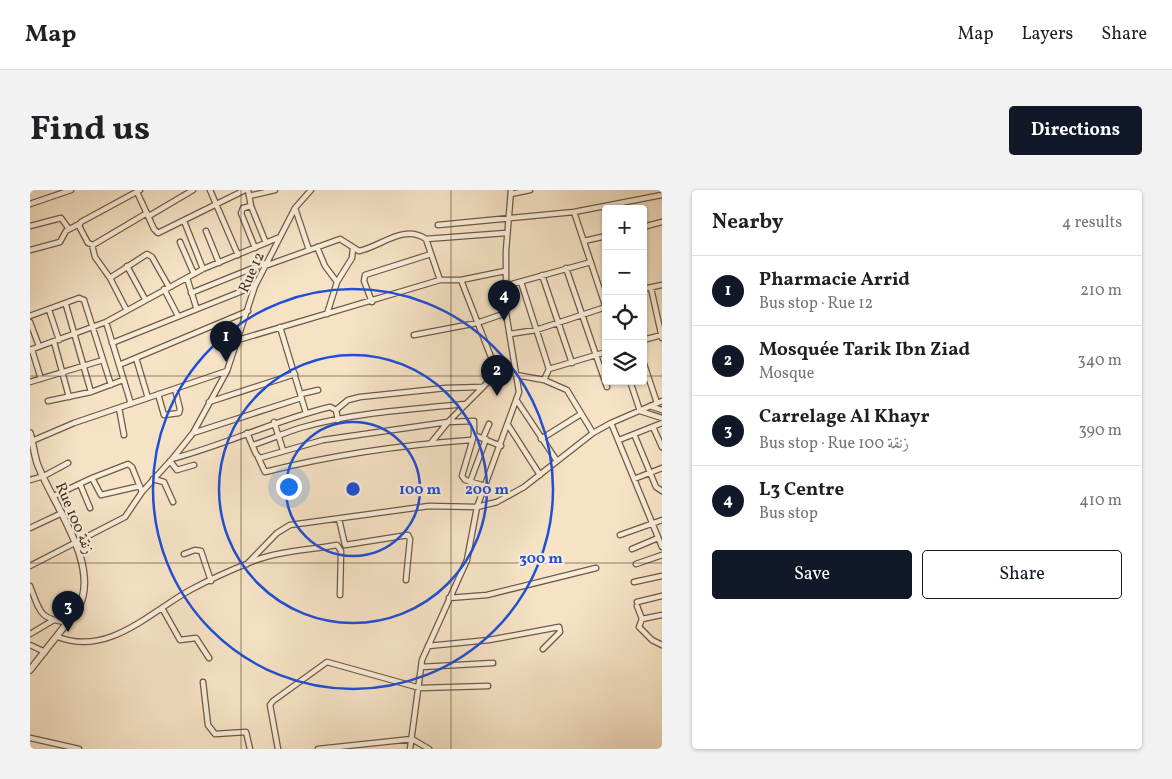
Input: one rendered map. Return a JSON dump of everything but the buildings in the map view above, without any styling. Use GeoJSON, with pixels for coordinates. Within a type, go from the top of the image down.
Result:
{"type":"FeatureCollection","features":[{"type":"Feature","properties":{"kind":"street"},"geometry":{"type":"LineString","coordinates":[[30,204],[71,190]]}},
{"type":"Feature","properties":{"kind":"street"},"geometry":{"type":"LineString","coordinates":[[92,245],[193,190]]}},
{"type":"Feature","properties":{"kind":"street"},"geometry":{"type":"LineString","coordinates":[[210,190],[238,255]]}},
{"type":"Feature","properties":{"kind":"street"},"geometry":{"type":"LineString","coordinates":[[30,250],[60,242],[65,232],[69,229],[139,191],[154,229],[158,233],[246,190],[266,243]]}},
{"type":"Feature","properties":{"kind":"street"},"geometry":{"type":"LineString","coordinates":[[249,196],[275,190]]}},
{"type":"Feature","properties":{"kind":"street","name":"Rue 12"},"geometry":{"type":"LineString","coordinates":[[30,566],[125,517],[141,489],[154,479],[193,432],[227,371],[255,286],[295,208],[311,190]]}},
{"type":"Feature","properties":{"kind":"street"},"geometry":{"type":"LineString","coordinates":[[410,749],[420,688],[421,666],[428,646],[467,560],[477,508],[517,401],[519,385],[514,369],[506,313],[506,233],[511,192],[530,190]]}},
{"type":"Feature","properties":{"kind":"street"},"geometry":{"type":"LineString","coordinates":[[438,225],[574,212],[662,194]]}},
{"type":"Feature","properties":{"kind":"street"},"geometry":{"type":"LineString","coordinates":[[251,206],[243,208],[241,213],[255,248]]}},
{"type":"Feature","properties":{"kind":"street"},"geometry":{"type":"LineString","coordinates":[[295,208],[309,250]]}},
{"type":"Feature","properties":{"kind":"street"},"geometry":{"type":"LineString","coordinates":[[574,212],[602,289]]}},
{"type":"Feature","properties":{"kind":"street"},"geometry":{"type":"LineString","coordinates":[[30,226],[62,218],[69,229]]}},
{"type":"Feature","properties":{"kind":"street"},"geometry":{"type":"LineString","coordinates":[[184,221],[203,269]]}},
{"type":"Feature","properties":{"kind":"street"},"geometry":{"type":"LineString","coordinates":[[647,226],[662,222]]}},
{"type":"Feature","properties":{"kind":"street"},"geometry":{"type":"LineString","coordinates":[[79,224],[87,241],[92,245],[95,258],[110,278],[126,309]]}},
{"type":"Feature","properties":{"kind":"street"},"geometry":{"type":"LineString","coordinates":[[206,231],[219,264]]}},
{"type":"Feature","properties":{"kind":"street"},"geometry":{"type":"LineString","coordinates":[[192,294],[266,264],[340,239],[353,248],[362,251],[407,233],[418,234],[426,239],[506,233]]}},
{"type":"Feature","properties":{"kind":"street"},"geometry":{"type":"LineString","coordinates":[[41,379],[31,350],[76,335],[106,322],[126,309],[203,269],[219,264],[280,237]]}},
{"type":"Feature","properties":{"kind":"street"},"geometry":{"type":"LineString","coordinates":[[584,241],[602,237]]}},
{"type":"Feature","properties":{"kind":"street"},"geometry":{"type":"LineString","coordinates":[[426,239],[440,280]]}},
{"type":"Feature","properties":{"kind":"street"},"geometry":{"type":"LineString","coordinates":[[180,242],[194,274]]}},
{"type":"Feature","properties":{"kind":"street"},"geometry":{"type":"LineString","coordinates":[[317,247],[325,266],[337,282]]}},
{"type":"Feature","properties":{"kind":"street"},"geometry":{"type":"LineString","coordinates":[[327,314],[337,282],[352,258],[353,248]]}},
{"type":"Feature","properties":{"kind":"street"},"geometry":{"type":"LineString","coordinates":[[110,278],[149,254],[167,288],[178,316]]}},
{"type":"Feature","properties":{"kind":"street"},"geometry":{"type":"LineString","coordinates":[[372,302],[364,281],[366,275],[430,254]]}},
{"type":"Feature","properties":{"kind":"street"},"geometry":{"type":"LineString","coordinates":[[505,286],[591,262]]}},
{"type":"Feature","properties":{"kind":"street"},"geometry":{"type":"LineString","coordinates":[[127,266],[145,299]]}},
{"type":"Feature","properties":{"kind":"street"},"geometry":{"type":"LineString","coordinates":[[566,268],[607,387]]}},
{"type":"Feature","properties":{"kind":"street"},"geometry":{"type":"LineString","coordinates":[[238,340],[372,302],[440,280],[461,280],[505,271]]}},
{"type":"Feature","properties":{"kind":"street"},"geometry":{"type":"LineString","coordinates":[[542,275],[572,363]]}},
{"type":"Feature","properties":{"kind":"street"},"geometry":{"type":"LineString","coordinates":[[186,278],[196,307]]}},
{"type":"Feature","properties":{"kind":"street"},"geometry":{"type":"LineString","coordinates":[[461,280],[498,375]]}},
{"type":"Feature","properties":{"kind":"street"},"geometry":{"type":"LineString","coordinates":[[521,282],[549,369],[544,380]]}},
{"type":"Feature","properties":{"kind":"street"},"geometry":{"type":"LineString","coordinates":[[647,288],[662,285]]}},
{"type":"Feature","properties":{"kind":"street"},"geometry":{"type":"LineString","coordinates":[[112,343],[196,307],[255,286]]}},
{"type":"Feature","properties":{"kind":"street"},"geometry":{"type":"LineString","coordinates":[[647,339],[662,336],[651,288]]}},
{"type":"Feature","properties":{"kind":"street"},"geometry":{"type":"LineString","coordinates":[[30,316],[82,299],[112,385]]}},
{"type":"Feature","properties":{"kind":"street"},"geometry":{"type":"LineString","coordinates":[[66,305],[91,392]]}},
{"type":"Feature","properties":{"kind":"street"},"geometry":{"type":"LineString","coordinates":[[510,334],[536,330],[602,309]]}},
{"type":"Feature","properties":{"kind":"street"},"geometry":{"type":"LineString","coordinates":[[49,310],[69,397]]}},
{"type":"Feature","properties":{"kind":"street"},"geometry":{"type":"LineString","coordinates":[[119,365],[248,311]]}},
{"type":"Feature","properties":{"kind":"street"},"geometry":{"type":"LineString","coordinates":[[414,335],[477,323],[506,313]]}},
{"type":"Feature","properties":{"kind":"street"},"geometry":{"type":"LineString","coordinates":[[30,322],[39,346]]}},
{"type":"Feature","properties":{"kind":"street"},"geometry":{"type":"LineString","coordinates":[[106,322],[122,380],[131,404]]}},
{"type":"Feature","properties":{"kind":"street"},"geometry":{"type":"LineString","coordinates":[[280,328],[306,413]]}},
{"type":"Feature","properties":{"kind":"street"},"geometry":{"type":"LineString","coordinates":[[549,369],[602,353]]}},
{"type":"Feature","properties":{"kind":"street"},"geometry":{"type":"LineString","coordinates":[[136,358],[148,398]]}},
{"type":"Feature","properties":{"kind":"street"},"geometry":{"type":"LineString","coordinates":[[30,382],[103,360]]}},
{"type":"Feature","properties":{"kind":"street"},"geometry":{"type":"LineString","coordinates":[[431,443],[448,422],[482,387],[498,375],[514,369]]}},
{"type":"Feature","properties":{"kind":"street"},"geometry":{"type":"LineString","coordinates":[[246,564],[283,528],[429,506],[477,508],[504,499],[540,475],[593,433],[611,423],[660,402],[647,370]]}},
{"type":"Feature","properties":{"kind":"street"},"geometry":{"type":"LineString","coordinates":[[32,441],[158,394],[227,371]]}},
{"type":"Feature","properties":{"kind":"street"},"geometry":{"type":"LineString","coordinates":[[209,402],[295,374]]}},
{"type":"Feature","properties":{"kind":"street"},"geometry":{"type":"LineString","coordinates":[[516,375],[544,380],[567,390],[593,433]]}},
{"type":"Feature","properties":{"kind":"street"},"geometry":{"type":"LineString","coordinates":[[48,401],[91,392],[122,380]]}},
{"type":"Feature","properties":{"kind":"street"},"geometry":{"type":"LineString","coordinates":[[631,385],[640,411]]}},
{"type":"Feature","properties":{"kind":"street"},"geometry":{"type":"LineString","coordinates":[[336,410],[348,400],[360,397],[446,388],[482,387]]}},
{"type":"Feature","properties":{"kind":"street"},"geometry":{"type":"LineString","coordinates":[[158,394],[165,416],[178,413],[180,409],[174,389]]}},
{"type":"Feature","properties":{"kind":"street"},"geometry":{"type":"LineString","coordinates":[[193,432],[318,390]]}},
{"type":"Feature","properties":{"kind":"street"},"geometry":{"type":"LineString","coordinates":[[517,401],[557,461]]}},
{"type":"Feature","properties":{"kind":"street"},"geometry":{"type":"LineString","coordinates":[[253,445],[338,420],[413,408],[466,404]]}},
{"type":"Feature","properties":{"kind":"street"},"geometry":{"type":"LineString","coordinates":[[194,465],[177,470],[171,460],[204,450],[274,422],[330,406],[336,410],[338,420]]}},
{"type":"Feature","properties":{"kind":"street"},"geometry":{"type":"LineString","coordinates":[[650,406],[662,410]]}},
{"type":"Feature","properties":{"kind":"street"},"geometry":{"type":"LineString","coordinates":[[119,408],[124,435]]}},
{"type":"Feature","properties":{"kind":"street"},"geometry":{"type":"LineString","coordinates":[[640,411],[662,418]]}},
{"type":"Feature","properties":{"kind":"street"},"geometry":{"type":"LineString","coordinates":[[541,439],[582,414]]}},
{"type":"Feature","properties":{"kind":"street"},"geometry":{"type":"LineString","coordinates":[[258,457],[323,440],[448,422],[473,421],[476,424],[474,435],[462,474],[464,480],[485,486]]}},
{"type":"Feature","properties":{"kind":"street"},"geometry":{"type":"LineString","coordinates":[[274,422],[283,450]]}},
{"type":"Feature","properties":{"kind":"street"},"geometry":{"type":"LineString","coordinates":[[611,423],[662,548]]}},
{"type":"Feature","properties":{"kind":"street"},"geometry":{"type":"LineString","coordinates":[[619,440],[662,423]]}},
{"type":"Feature","properties":{"kind":"street"},"geometry":{"type":"LineString","coordinates":[[470,482],[489,424]]}},
{"type":"Feature","properties":{"kind":"street"},"geometry":{"type":"LineString","coordinates":[[508,425],[540,475]]}},
{"type":"Feature","properties":{"kind":"street"},"geometry":{"type":"LineString","coordinates":[[653,426],[662,447]]}},
{"type":"Feature","properties":{"kind":"street","name":"Rue 100 زنقة"},"geometry":{"type":"LineString","coordinates":[[30,433],[32,455],[62,513],[81,564],[85,587],[83,599],[68,622],[30,670]]}},
{"type":"Feature","properties":{"kind":"street"},"geometry":{"type":"LineString","coordinates":[[247,433],[265,472],[296,463],[431,443],[471,440]]}},
{"type":"Feature","properties":{"kind":"street"},"geometry":{"type":"LineString","coordinates":[[634,434],[656,487],[662,491]]}},
{"type":"Feature","properties":{"kind":"street"},"geometry":{"type":"LineString","coordinates":[[474,435],[501,446]]}},
{"type":"Feature","properties":{"kind":"street"},"geometry":{"type":"LineString","coordinates":[[30,480],[44,476],[68,464]]}},
{"type":"Feature","properties":{"kind":"street"},"geometry":{"type":"LineString","coordinates":[[54,496],[92,478],[129,464],[141,489],[101,495],[92,478]]}},
{"type":"Feature","properties":{"kind":"street"},"geometry":{"type":"LineString","coordinates":[[634,479],[662,468]]}},
{"type":"Feature","properties":{"kind":"street"},"geometry":{"type":"LineString","coordinates":[[154,479],[164,482],[173,502]]}},
{"type":"Feature","properties":{"kind":"street"},"geometry":{"type":"LineString","coordinates":[[80,484],[90,508]]}},
{"type":"Feature","properties":{"kind":"street"},"geometry":{"type":"LineString","coordinates":[[30,528],[62,513]]}},
{"type":"Feature","properties":{"kind":"street"},"geometry":{"type":"LineString","coordinates":[[340,519],[345,545],[408,535],[410,539],[406,580]]}},
{"type":"Feature","properties":{"kind":"street"},"geometry":{"type":"LineString","coordinates":[[620,534],[662,520]]}},
{"type":"Feature","properties":{"kind":"street"},"geometry":{"type":"LineString","coordinates":[[632,549],[658,538]]}},
{"type":"Feature","properties":{"kind":"street"},"geometry":{"type":"LineString","coordinates":[[58,637],[76,641],[104,640],[125,631],[162,608],[246,564],[277,556],[338,546],[341,551],[340,595]]}},
{"type":"Feature","properties":{"kind":"street"},"geometry":{"type":"LineString","coordinates":[[184,554],[195,550],[201,551],[211,581]]}},
{"type":"Feature","properties":{"kind":"street"},"geometry":{"type":"LineString","coordinates":[[636,564],[662,555]]}},
{"type":"Feature","properties":{"kind":"street"},"geometry":{"type":"LineString","coordinates":[[449,598],[487,596],[596,568]]}},
{"type":"Feature","properties":{"kind":"street"},"geometry":{"type":"LineString","coordinates":[[634,582],[662,576]]}},
{"type":"Feature","properties":{"kind":"street"},"geometry":{"type":"LineString","coordinates":[[30,586],[36,604],[43,616],[52,621],[68,622]]}},
{"type":"Feature","properties":{"kind":"street"},"geometry":{"type":"LineString","coordinates":[[642,619],[637,604],[662,596]]}},
{"type":"Feature","properties":{"kind":"street"},"geometry":{"type":"LineString","coordinates":[[30,608],[36,604]]}},
{"type":"Feature","properties":{"kind":"street"},"geometry":{"type":"LineString","coordinates":[[162,608],[180,640],[196,638],[210,658]]}},
{"type":"Feature","properties":{"kind":"street"},"geometry":{"type":"LineString","coordinates":[[662,614],[642,619],[639,624],[640,629],[662,645]]}},
{"type":"Feature","properties":{"kind":"street"},"geometry":{"type":"LineString","coordinates":[[30,634],[52,621]]}},
{"type":"Feature","properties":{"kind":"street"},"geometry":{"type":"LineString","coordinates":[[428,646],[483,641],[559,627],[560,632],[543,649]]}},
{"type":"Feature","properties":{"kind":"street"},"geometry":{"type":"LineString","coordinates":[[30,645],[45,652]]}},
{"type":"Feature","properties":{"kind":"street"},"geometry":{"type":"LineString","coordinates":[[278,749],[270,705],[272,701],[327,662],[420,688],[488,686]]}},
{"type":"Feature","properties":{"kind":"street"},"geometry":{"type":"LineString","coordinates":[[421,666],[493,663]]}},
{"type":"Feature","properties":{"kind":"street"},"geometry":{"type":"LineString","coordinates":[[203,682],[208,725],[211,732],[215,734],[245,732],[248,735],[250,749]]}},
{"type":"Feature","properties":{"kind":"street"},"geometry":{"type":"LineString","coordinates":[[30,738],[79,749]]}},
{"type":"Feature","properties":{"kind":"street"},"geometry":{"type":"LineString","coordinates":[[318,749],[412,739],[429,749]]}},
{"type":"Feature","properties":{"kind":"place","name":"L3 Centre"},"geometry":{"type":"Point","coordinates":[504,321]}},
{"type":"Feature","properties":{"kind":"place","name":"Pharmacie Arrid"},"geometry":{"type":"Point","coordinates":[226,362]}},
{"type":"Feature","properties":{"kind":"place","name":"Mosquée Tarik Ibn Ziad"},"geometry":{"type":"Point","coordinates":[497,396]}},
{"type":"Feature","properties":{"kind":"place","name":"Carrelage Al Khayr"},"geometry":{"type":"Point","coordinates":[68,632]}}]}
